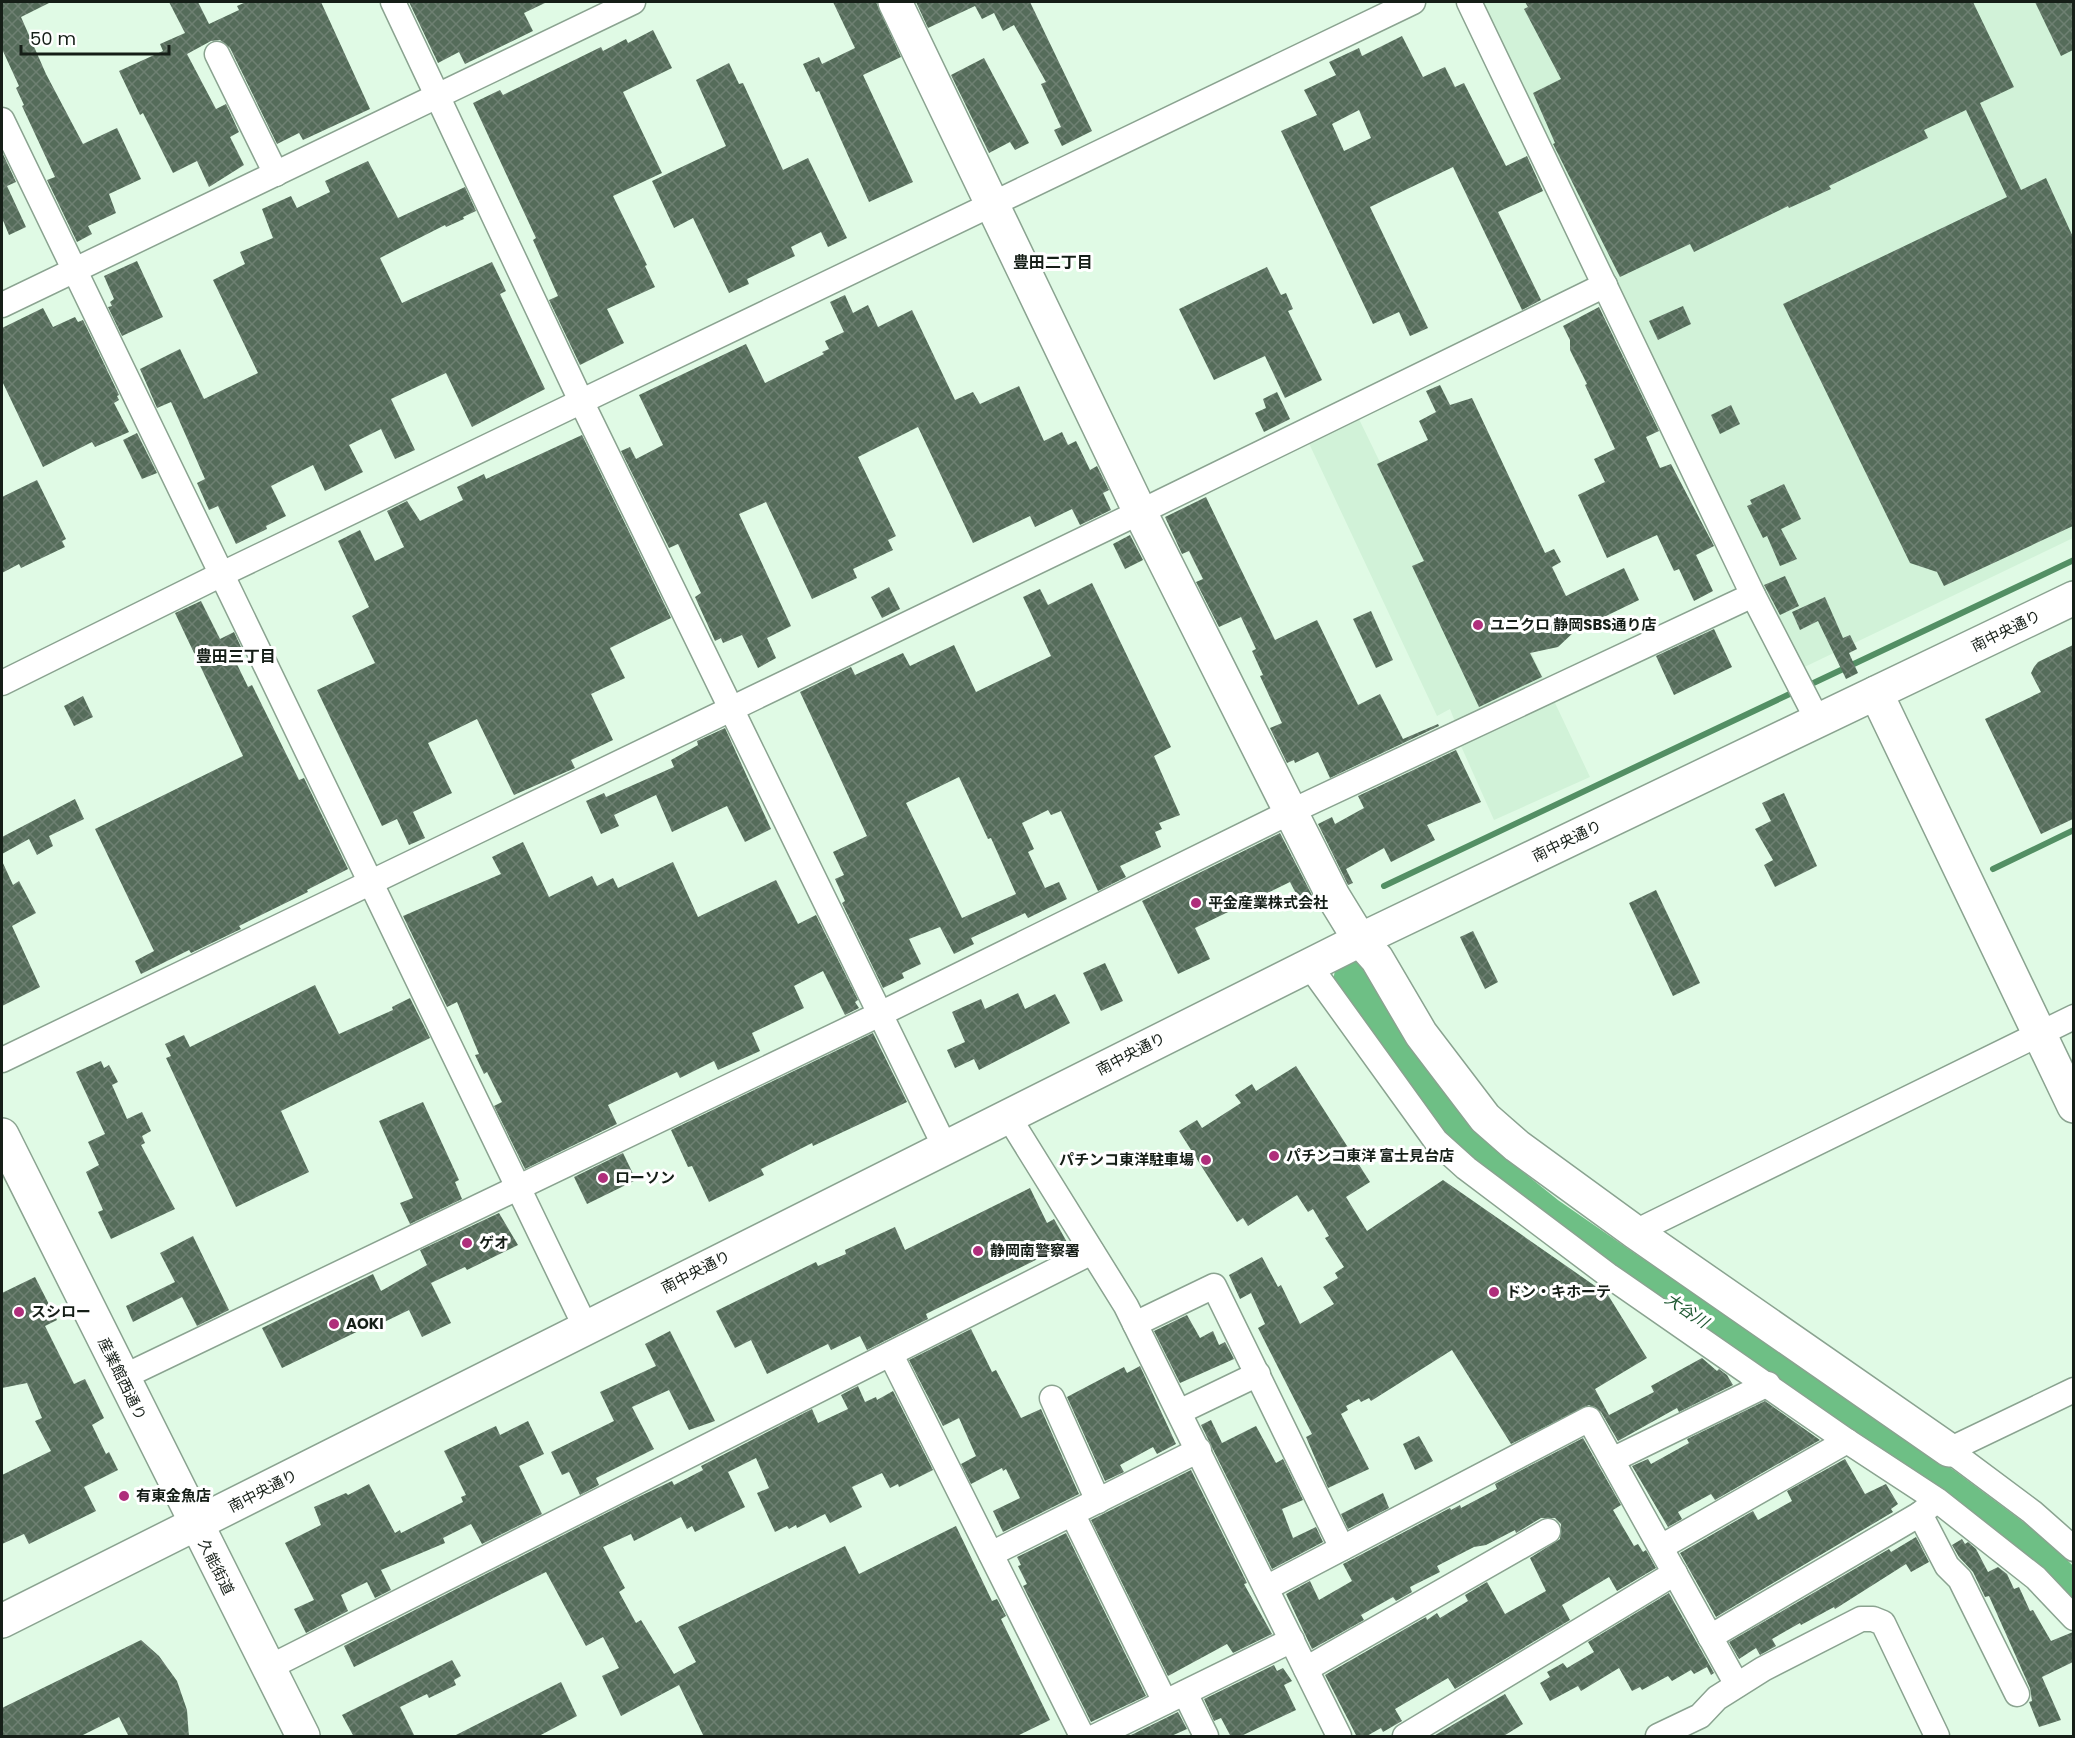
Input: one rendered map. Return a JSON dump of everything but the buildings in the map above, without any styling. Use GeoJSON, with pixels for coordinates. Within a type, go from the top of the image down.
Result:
{"type":"FeatureCollection","features":[{"type":"Feature","properties":{"kind":"street"},"geometry":{"type":"LineString","coordinates":[[393,2],[581,401],[945,1147]]}},
{"type":"Feature","properties":{"kind":"street"},"geometry":{"type":"LineString","coordinates":[[2,305],[633,2]]}},
{"type":"Feature","properties":{"kind":"street"},"geometry":{"type":"LineString","coordinates":[[895,2],[1140,512],[1290,812],[1333,896],[1360,940],[1377,959],[1427,1042],[1485,1118],[1517,1146],[1635,1232],[1949,1450],[2032,1512],[2073,1549]]}},
{"type":"Feature","properties":{"kind":"street"},"geometry":{"type":"LineString","coordinates":[[2,683],[222,574],[1413,2]]}},
{"type":"Feature","properties":{"kind":"street"},"geometry":{"type":"LineString","coordinates":[[1469,2],[1753,595],[1818,721]]}},
{"type":"Feature","properties":{"kind":"street"},"geometry":{"type":"LineString","coordinates":[[217,54],[276,174]]}},
{"type":"Feature","properties":{"kind":"street"},"geometry":{"type":"LineString","coordinates":[[2,120],[586,1328]]}},
{"type":"Feature","properties":{"kind":"street"},"geometry":{"type":"LineString","coordinates":[[2,1060],[1140,512],[1605,285]]}},
{"type":"Feature","properties":{"kind":"street"},"geometry":{"type":"LineString","coordinates":[[121,1378],[880,1014],[1290,812],[1753,595]]}},
{"type":"Feature","properties":{"kind":"street","name":"南中央通り"},"geometry":{"type":"LineString","coordinates":[[195,1526],[1309,965],[2073,598]]}},
{"type":"Feature","properties":{"kind":"street"},"geometry":{"type":"LineString","coordinates":[[1876,693],[2073,1106]]}},
{"type":"Feature","properties":{"kind":"street"},"geometry":{"type":"LineString","coordinates":[[1309,965],[1436,1141],[1466,1168],[1608,1275],[1768,1384],[1846,1441],[1929,1507],[2027,1571],[2073,1618]]}},
{"type":"Feature","properties":{"kind":"street"},"geometry":{"type":"LineString","coordinates":[[1635,1232],[2073,1017]]}},
{"type":"Feature","properties":{"kind":"street"},"geometry":{"type":"LineString","coordinates":[[1008,1116],[1135,1324],[1340,1737]]}},
{"type":"Feature","properties":{"kind":"street","name":"産業館西通り"},"geometry":{"type":"LineString","coordinates":[[2,1135],[195,1526]]}},
{"type":"Feature","properties":{"kind":"street"},"geometry":{"type":"LineString","coordinates":[[268,1668],[1092,1252]]}},
{"type":"Feature","properties":{"kind":"street"},"geometry":{"type":"LineString","coordinates":[[1135,1324],[1214,1286],[1342,1548]]}},
{"type":"Feature","properties":{"kind":"street"},"geometry":{"type":"LineString","coordinates":[[891,1355],[1082,1737]]}},
{"type":"Feature","properties":{"kind":"street"},"geometry":{"type":"LineString","coordinates":[[1179,1412],[1258,1374]]}},
{"type":"Feature","properties":{"kind":"street"},"geometry":{"type":"LineString","coordinates":[[1612,1460],[1768,1384]]}},
{"type":"Feature","properties":{"kind":"street"},"geometry":{"type":"LineString","coordinates":[[1949,1450],[2073,1390]]}},
{"type":"Feature","properties":{"kind":"street"},"geometry":{"type":"LineString","coordinates":[[1052,1398],[1098,1502]]}},
{"type":"Feature","properties":{"kind":"street"},"geometry":{"type":"LineString","coordinates":[[1266,1588],[1589,1419],[1737,1685]]}},
{"type":"Feature","properties":{"kind":"street"},"geometry":{"type":"LineString","coordinates":[[1661,1547],[1846,1441]]}},
{"type":"Feature","properties":{"kind":"street"},"geometry":{"type":"LineString","coordinates":[[991,1554],[1073,1515],[1198,1450]]}},
{"type":"Feature","properties":{"kind":"street"},"geometry":{"type":"LineString","coordinates":[[1710,1637],[1929,1507]]}},
{"type":"Feature","properties":{"kind":"street"},"geometry":{"type":"LineString","coordinates":[[1929,1507],[1947,1566],[1960,1580],[2018,1694]]}},
{"type":"Feature","properties":{"kind":"street"},"geometry":{"type":"LineString","coordinates":[[1073,1515],[1175,1697],[1206,1737]]}},
{"type":"Feature","properties":{"kind":"street","name":"久能街道"},"geometry":{"type":"LineString","coordinates":[[2,1621],[195,1526],[303,1737]]}},
{"type":"Feature","properties":{"kind":"street"},"geometry":{"type":"LineString","coordinates":[[1306,1669],[1548,1531]]}},
{"type":"Feature","properties":{"kind":"street"},"geometry":{"type":"LineString","coordinates":[[1406,1737],[1675,1573]]}},
{"type":"Feature","properties":{"kind":"street"},"geometry":{"type":"LineString","coordinates":[[1658,1737],[1700,1716],[1718,1698],[1737,1685],[1861,1618],[1883,1623],[1937,1737]]}},
{"type":"Feature","properties":{"kind":"street"},"geometry":{"type":"LineString","coordinates":[[1096,1737],[1292,1640]]}},
{"type":"Feature","properties":{"kind":"shaded area"},"geometry":{"type":"Polygon","coordinates":[[[1469,2],[2073,2],[2073,538],[1792,673],[1469,2]]]}},
{"type":"Feature","properties":{"kind":"shaded area"},"geometry":{"type":"Polygon","coordinates":[[[1356,413],[1429,563],[1478,540],[1590,777],[1494,820],[1457,737],[1459,732],[1450,709],[1437,716],[1306,437],[1356,413]]]}},
{"type":"Feature","properties":{"kind":"waterway"},"geometry":{"type":"LineString","coordinates":[[1805,687],[2074,560]]}},
{"type":"Feature","properties":{"kind":"waterway"},"geometry":{"type":"LineString","coordinates":[[1384,886],[1796,691]]}},
{"type":"Feature","properties":{"kind":"waterway"},"geometry":{"type":"LineString","coordinates":[[1993,869],[2074,830]]}},
{"type":"Feature","properties":{"kind":"waterway","name":"大谷川"},"geometry":{"type":"LineString","coordinates":[[1352,977],[1385,1035],[1443,1119],[1488,1167],[1548,1215],[1945,1486],[2031,1550],[2074,1592]]}},
{"type":"Feature","properties":{"kind":"place","name":"ユニクロ 静岡SBS通り店"},"geometry":{"type":"Point","coordinates":[1478,625]}},
{"type":"Feature","properties":{"kind":"place","name":"平金産業株式会社"},"geometry":{"type":"Point","coordinates":[1196,903]}},
{"type":"Feature","properties":{"kind":"place","name":"パチンコ東洋 富士見台店"},"geometry":{"type":"Point","coordinates":[1274,1156]}},
{"type":"Feature","properties":{"kind":"place","name":"パチンコ東洋駐車場"},"geometry":{"type":"Point","coordinates":[1206,1160]}},
{"type":"Feature","properties":{"kind":"place","name":"ローソン"},"geometry":{"type":"Point","coordinates":[603,1178]}},
{"type":"Feature","properties":{"kind":"place","name":"ゲオ"},"geometry":{"type":"Point","coordinates":[467,1243]}},
{"type":"Feature","properties":{"kind":"place","name":"静岡南警察署"},"geometry":{"type":"Point","coordinates":[978,1251]}},
{"type":"Feature","properties":{"kind":"place","name":"ドン・キホーテ"},"geometry":{"type":"Point","coordinates":[1494,1292]}},
{"type":"Feature","properties":{"kind":"place","name":"スシロー"},"geometry":{"type":"Point","coordinates":[19,1312]}},
{"type":"Feature","properties":{"kind":"place","name":"AOKI"},"geometry":{"type":"Point","coordinates":[334,1324]}},
{"type":"Feature","properties":{"kind":"place","name":"有東金魚店"},"geometry":{"type":"Point","coordinates":[124,1496]}},
{"type":"Feature","properties":{"kind":"district","name":"豊田二丁目"},"geometry":{"type":"Point","coordinates":[1053,262]}},
{"type":"Feature","properties":{"kind":"district","name":"豊田三丁目"},"geometry":{"type":"Point","coordinates":[236,656]}}]}
